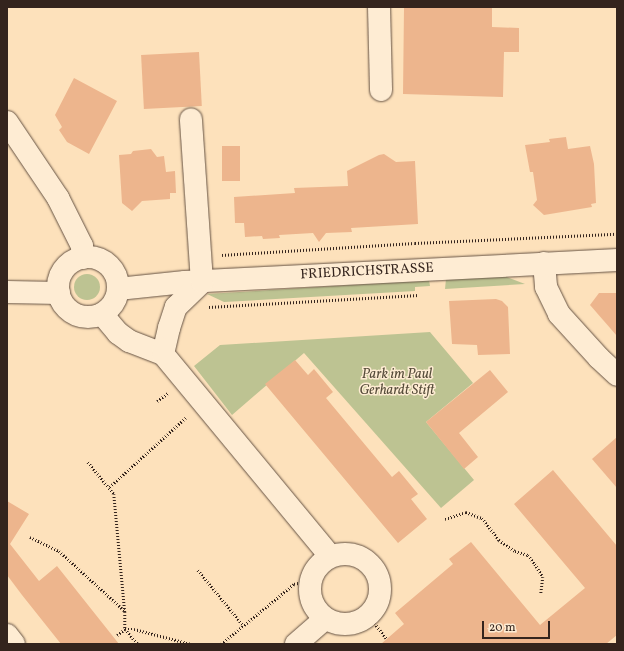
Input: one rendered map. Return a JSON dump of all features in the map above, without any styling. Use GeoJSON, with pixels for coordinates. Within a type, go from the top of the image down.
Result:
{"type":"FeatureCollection","features":[{"type":"Feature","properties":{"kind":"street"},"geometry":{"type":"LineString","coordinates":[[379,7],[381,90]]}},
{"type":"Feature","properties":{"kind":"street"},"geometry":{"type":"LineString","coordinates":[[163,354],[176,307],[202,282],[191,119]]}},
{"type":"Feature","properties":{"kind":"street"},"geometry":{"type":"LineString","coordinates":[[7,122],[58,198],[82,246],[84,258]]}},
{"type":"Feature","properties":{"kind":"street"},"geometry":{"type":"LineString","coordinates":[[84,258],[97,259],[108,265],[116,276],[118,289],[112,306],[102,314],[92,317],[75,314],[63,303],[59,293],[59,281],[64,270],[72,262],[84,258]]}},
{"type":"Feature","properties":{"kind":"street","name":"FRIEDRICHSTRASSE"},"geometry":{"type":"LineString","coordinates":[[118,289],[166,283],[617,260]]}},
{"type":"Feature","properties":{"kind":"street"},"geometry":{"type":"LineString","coordinates":[[544,263],[546,287],[559,314],[579,338],[617,375]]}},
{"type":"Feature","properties":{"kind":"street"},"geometry":{"type":"LineString","coordinates":[[7,292],[59,293]]}},
{"type":"Feature","properties":{"kind":"street"},"geometry":{"type":"LineString","coordinates":[[102,314],[118,333],[128,341],[163,354],[330,556]]}},
{"type":"Feature","properties":{"kind":"street"},"geometry":{"type":"LineString","coordinates":[[340,554],[356,556],[370,564],[376,573],[380,584],[380,595],[376,607],[369,616],[359,622],[347,625],[336,624],[325,619],[316,611],[310,601],[310,580],[322,562],[330,556],[340,554]]}},
{"type":"Feature","properties":{"kind":"street"},"geometry":{"type":"LineString","coordinates":[[296,644],[325,619]]}},
{"type":"Feature","properties":{"kind":"street"},"geometry":{"type":"LineString","coordinates":[[7,635],[14,644]]}},
{"type":"Feature","properties":{"kind":"path"},"geometry":{"type":"LineString","coordinates":[[227,254],[408,243],[617,234]]}},
{"type":"Feature","properties":{"kind":"path"},"geometry":{"type":"LineString","coordinates":[[164,388],[173,399]]}},
{"type":"Feature","properties":{"kind":"path"},"geometry":{"type":"LineString","coordinates":[[109,488],[188,416]]}},
{"type":"Feature","properties":{"kind":"path"},"geometry":{"type":"LineString","coordinates":[[88,462],[114,494],[125,612],[125,629],[138,644]]}},
{"type":"Feature","properties":{"kind":"path"},"geometry":{"type":"LineString","coordinates":[[445,519],[466,512],[482,518],[499,540],[515,551],[528,555],[535,564],[543,577],[541,594]]}},
{"type":"Feature","properties":{"kind":"path"},"geometry":{"type":"LineString","coordinates":[[30,537],[58,551],[125,612]]}},
{"type":"Feature","properties":{"kind":"path"},"geometry":{"type":"LineString","coordinates":[[198,570],[243,626]]}},
{"type":"Feature","properties":{"kind":"path"},"geometry":{"type":"LineString","coordinates":[[221,644],[294,584],[310,580]]}},
{"type":"Feature","properties":{"kind":"path"},"geometry":{"type":"LineString","coordinates":[[369,616],[387,639]]}},
{"type":"Feature","properties":{"kind":"path"},"geometry":{"type":"LineString","coordinates":[[117,635],[125,629],[134,629],[191,644]]}},
{"type":"Feature","properties":{"kind":"green space"},"geometry":{"type":"Polygon","coordinates":[[[87,274],[96,278],[100,287],[96,296],[87,300],[78,296],[74,287],[78,278],[87,274]]]}},
{"type":"Feature","properties":{"kind":"green space"},"geometry":{"type":"Polygon","coordinates":[[[504,276],[525,284],[445,289],[446,279],[504,276]]]}},
{"type":"Feature","properties":{"kind":"green space"},"geometry":{"type":"Polygon","coordinates":[[[429,280],[430,286],[415,287],[415,291],[224,302],[207,294],[429,280]]]}},
{"type":"Feature","properties":{"kind":"green space","name":"Park im Paul Gerhardt Stift"},"geometry":{"type":"Polygon","coordinates":[[[430,332],[473,383],[426,422],[474,480],[441,508],[304,353],[232,415],[194,366],[220,345],[430,332]]]}},
{"type":"Feature","properties":{"kind":"building"},"geometry":{"type":"Polygon","coordinates":[[[404,7],[492,7],[492,27],[519,28],[519,52],[504,52],[503,97],[403,94],[404,7]]]}},
{"type":"Feature","properties":{"kind":"building"},"geometry":{"type":"Polygon","coordinates":[[[199,52],[202,106],[144,109],[141,55],[199,52]]]}},
{"type":"Feature","properties":{"kind":"building"},"geometry":{"type":"Polygon","coordinates":[[[74,78],[117,101],[89,154],[67,142],[59,130],[62,127],[55,115],[74,78]]]}},
{"type":"Feature","properties":{"kind":"building"},"geometry":{"type":"Polygon","coordinates":[[[566,137],[568,149],[590,146],[594,164],[596,203],[591,204],[592,207],[544,215],[533,205],[537,200],[533,172],[530,172],[525,145],[550,142],[549,139],[566,137]]]}},
{"type":"Feature","properties":{"kind":"building"},"geometry":{"type":"Polygon","coordinates":[[[222,146],[240,146],[240,181],[222,181],[222,146]]]}},
{"type":"Feature","properties":{"kind":"building"},"geometry":{"type":"Polygon","coordinates":[[[151,149],[157,157],[164,156],[166,172],[175,171],[176,193],[170,193],[170,199],[142,201],[132,211],[122,203],[119,155],[131,154],[133,151],[151,149]]]}},
{"type":"Feature","properties":{"kind":"building"},"geometry":{"type":"Polygon","coordinates":[[[384,154],[396,162],[415,161],[418,224],[351,228],[352,232],[326,233],[319,242],[313,233],[279,235],[280,238],[263,239],[262,236],[245,237],[244,223],[235,223],[234,197],[295,193],[294,188],[348,186],[347,171],[384,154]]]}},
{"type":"Feature","properties":{"kind":"building"},"geometry":{"type":"Polygon","coordinates":[[[599,293],[617,293],[617,336],[590,305],[599,293]]]}},
{"type":"Feature","properties":{"kind":"building"},"geometry":{"type":"Polygon","coordinates":[[[496,299],[502,301],[508,307],[510,354],[478,355],[477,345],[452,344],[449,301],[496,299]]]}},
{"type":"Feature","properties":{"kind":"building"},"geometry":{"type":"Polygon","coordinates":[[[295,360],[308,375],[314,369],[333,392],[326,398],[392,477],[399,471],[418,494],[411,499],[427,519],[398,543],[265,384],[295,360]]]}},
{"type":"Feature","properties":{"kind":"building"},"geometry":{"type":"Polygon","coordinates":[[[490,370],[508,392],[459,433],[478,457],[464,469],[426,422],[490,370]]]}},
{"type":"Feature","properties":{"kind":"building"},"geometry":{"type":"Polygon","coordinates":[[[617,437],[617,488],[592,459],[617,437]]]}},
{"type":"Feature","properties":{"kind":"building"},"geometry":{"type":"Polygon","coordinates":[[[553,470],[617,546],[617,635],[606,644],[381,644],[404,624],[395,613],[453,564],[449,559],[471,542],[540,625],[585,588],[514,504],[553,470]]]}},
{"type":"Feature","properties":{"kind":"building"},"geometry":{"type":"Polygon","coordinates":[[[7,501],[29,514],[10,544],[39,581],[57,566],[119,644],[61,644],[22,595],[7,575],[7,501]]]}}]}
